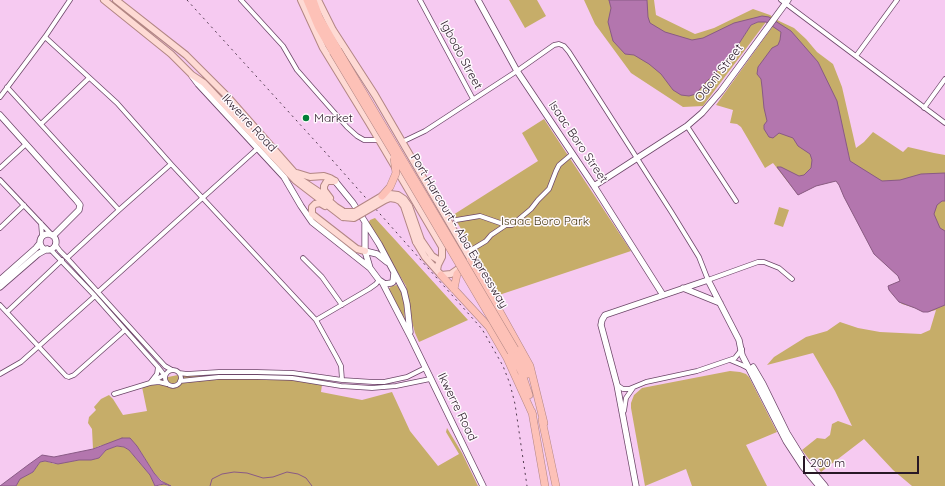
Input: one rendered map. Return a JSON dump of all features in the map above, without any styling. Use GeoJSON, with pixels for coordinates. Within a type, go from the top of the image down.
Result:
{"type":"FeatureCollection","features":[{"type":"Feature","properties":{"kind":"highway","name":"Port Harcourt - Aba Expressway"},"geometry":{"type":"LineString","coordinates":[[307,0],[318,26],[335,51],[513,350],[526,385],[546,486]]}},
{"type":"Feature","properties":{"kind":"highway","name":"Port Harcourt - Aba Expressway"},"geometry":{"type":"LineString","coordinates":[[313,0],[319,17],[335,51],[389,151],[527,370],[544,423],[556,486]]}},
{"type":"Feature","properties":{"kind":"highway"},"geometry":{"type":"LineString","coordinates":[[382,196],[390,187],[396,173],[389,151]]}},
{"type":"Feature","properties":{"kind":"highway"},"geometry":{"type":"LineString","coordinates":[[471,260],[530,366],[536,385],[544,423]]}},
{"type":"Feature","properties":{"kind":"highway"},"geometry":{"type":"LineString","coordinates":[[454,289],[456,278],[460,271],[476,267]]}},
{"type":"Feature","properties":{"kind":"highway"},"geometry":{"type":"LineString","coordinates":[[439,273],[489,328],[507,358],[533,415]]}},
{"type":"Feature","properties":{"kind":"main road","name":"Ikwerre Road"},"geometry":{"type":"LineString","coordinates":[[104,0],[171,54],[192,75]]}},
{"type":"Feature","properties":{"kind":"main road","name":"Ikwerre Road"},"geometry":{"type":"LineString","coordinates":[[116,0],[186,55],[227,96],[301,180],[318,192],[333,208]]}},
{"type":"Feature","properties":{"kind":"main road"},"geometry":{"type":"LineString","coordinates":[[301,0],[323,48],[379,140],[389,151],[442,247],[442,253],[438,265],[439,273]]}},
{"type":"Feature","properties":{"kind":"main road"},"geometry":{"type":"LineString","coordinates":[[192,75],[204,83],[221,101],[233,117],[295,180],[343,215],[354,218],[390,198],[400,201],[404,206],[425,257],[439,273],[451,274],[471,260],[375,95],[324,15],[318,0]]}},
{"type":"Feature","properties":{"kind":"main road"},"geometry":{"type":"LineString","coordinates":[[221,101],[227,96]]}},
{"type":"Feature","properties":{"kind":"main road"},"geometry":{"type":"LineString","coordinates":[[389,151],[402,142]]}},
{"type":"Feature","properties":{"kind":"main road"},"geometry":{"type":"LineString","coordinates":[[294,171],[306,176],[324,176],[335,181]]}},
{"type":"Feature","properties":{"kind":"main road"},"geometry":{"type":"LineString","coordinates":[[333,208],[324,190],[324,186],[327,181],[335,181]]}},
{"type":"Feature","properties":{"kind":"main road"},"geometry":{"type":"LineString","coordinates":[[343,215],[355,212],[382,196],[394,194],[401,196],[407,202],[419,241],[432,256],[440,261]]}},
{"type":"Feature","properties":{"kind":"main road"},"geometry":{"type":"LineString","coordinates":[[333,208],[320,203],[315,204],[312,207],[312,214],[357,249],[365,251]]}},
{"type":"Feature","properties":{"kind":"main road"},"geometry":{"type":"LineString","coordinates":[[440,261],[460,251],[465,251]]}},
{"type":"Feature","properties":{"kind":"street"},"geometry":{"type":"LineString","coordinates":[[0,96],[45,37],[70,0]]}},
{"type":"Feature","properties":{"kind":"street"},"geometry":{"type":"LineString","coordinates":[[241,0],[282,46],[304,79],[347,127],[364,140],[379,140]]}},
{"type":"Feature","properties":{"kind":"street","name":"Igbodo Street"},"geometry":{"type":"LineString","coordinates":[[420,0],[473,99]]}},
{"type":"Feature","properties":{"kind":"street","name":"Isaac Boro Street"},"geometry":{"type":"LineString","coordinates":[[478,0],[517,71],[594,186],[663,295]]}},
{"type":"Feature","properties":{"kind":"street"},"geometry":{"type":"LineString","coordinates":[[856,56],[897,0]]}},
{"type":"Feature","properties":{"kind":"street"},"geometry":{"type":"LineString","coordinates":[[785,1],[945,123]]}},
{"type":"Feature","properties":{"kind":"street","name":"Odoni Street"},"geometry":{"type":"LineString","coordinates":[[594,186],[697,118],[711,104],[776,17],[785,1]]}},
{"type":"Feature","properties":{"kind":"street"},"geometry":{"type":"LineString","coordinates":[[45,37],[117,104],[316,320],[341,366],[342,380]]}},
{"type":"Feature","properties":{"kind":"street"},"geometry":{"type":"LineString","coordinates":[[402,142],[425,131],[554,45],[559,44],[564,46],[690,241],[742,349],[763,384],[787,432],[805,462],[825,486]]}},
{"type":"Feature","properties":{"kind":"street","name":"Ikwerre Road"},"geometry":{"type":"LineString","coordinates":[[192,75],[198,84],[233,117],[284,177],[312,222],[370,268],[380,281],[411,338],[483,486]]}},
{"type":"Feature","properties":{"kind":"street"},"geometry":{"type":"LineString","coordinates":[[41,124],[89,78]]}},
{"type":"Feature","properties":{"kind":"street"},"geometry":{"type":"LineString","coordinates":[[924,108],[945,80]]}},
{"type":"Feature","properties":{"kind":"street"},"geometry":{"type":"LineString","coordinates":[[7,87],[119,210]]}},
{"type":"Feature","properties":{"kind":"street"},"geometry":{"type":"LineString","coordinates":[[0,115],[80,205],[79,210],[52,236]]}},
{"type":"Feature","properties":{"kind":"street"},"geometry":{"type":"LineString","coordinates":[[687,126],[736,200]]}},
{"type":"Feature","properties":{"kind":"street"},"geometry":{"type":"LineString","coordinates":[[0,168],[26,144]]}},
{"type":"Feature","properties":{"kind":"street"},"geometry":{"type":"LineString","coordinates":[[98,292],[258,148]]}},
{"type":"Feature","properties":{"kind":"street"},"geometry":{"type":"LineString","coordinates":[[456,220],[484,216],[506,225],[512,225],[531,209],[549,189],[559,165],[572,154]]}},
{"type":"Feature","properties":{"kind":"street"},"geometry":{"type":"LineString","coordinates":[[67,258],[171,164]]}},
{"type":"Feature","properties":{"kind":"street"},"geometry":{"type":"LineString","coordinates":[[0,180],[55,239],[55,244],[60,251],[165,366],[172,370],[187,374],[219,372],[292,373],[362,382],[384,382],[407,377],[425,368]]}},
{"type":"Feature","properties":{"kind":"street","name":"Ikwerre Road"},"geometry":{"type":"LineString","coordinates":[[335,181],[353,203],[379,244],[406,297],[408,327],[411,338]]}},
{"type":"Feature","properties":{"kind":"street"},"geometry":{"type":"LineString","coordinates":[[0,228],[24,205]]}},
{"type":"Feature","properties":{"kind":"street","name":"Ikwerre Road"},"geometry":{"type":"LineString","coordinates":[[364,222],[366,232],[365,251],[370,268]]}},
{"type":"Feature","properties":{"kind":"street"},"geometry":{"type":"LineString","coordinates":[[0,280],[40,243],[42,236],[41,223]]}},
{"type":"Feature","properties":{"kind":"street"},"geometry":{"type":"LineString","coordinates":[[465,251],[486,241],[491,235],[506,225]]}},
{"type":"Feature","properties":{"kind":"street"},"geometry":{"type":"LineString","coordinates":[[42,236],[48,234],[52,236]]}},
{"type":"Feature","properties":{"kind":"street"},"geometry":{"type":"LineString","coordinates":[[40,243],[42,247],[49,249],[62,260],[95,296],[158,367],[164,376],[166,384]]}},
{"type":"Feature","properties":{"kind":"street"},"geometry":{"type":"LineString","coordinates":[[0,287],[38,254],[49,249],[55,244]]}},
{"type":"Feature","properties":{"kind":"street"},"geometry":{"type":"LineString","coordinates":[[365,251],[377,254],[390,265]]}},
{"type":"Feature","properties":{"kind":"street"},"geometry":{"type":"LineString","coordinates":[[303,258],[322,277],[342,305]]}},
{"type":"Feature","properties":{"kind":"street"},"geometry":{"type":"LineString","coordinates":[[7,312],[62,260]]}},
{"type":"Feature","properties":{"kind":"street"},"geometry":{"type":"LineString","coordinates":[[636,486],[617,385],[601,325],[603,318],[611,313],[758,262],[764,262],[780,268],[792,279]]}},
{"type":"Feature","properties":{"kind":"street"},"geometry":{"type":"LineString","coordinates":[[316,320],[380,281],[385,284],[391,283],[394,278],[394,273]]}},
{"type":"Feature","properties":{"kind":"street"},"geometry":{"type":"LineString","coordinates":[[369,289],[380,287],[385,289]]}},
{"type":"Feature","properties":{"kind":"street"},"geometry":{"type":"LineString","coordinates":[[683,288],[720,304]]}},
{"type":"Feature","properties":{"kind":"street"},"geometry":{"type":"LineString","coordinates":[[0,374],[21,362],[95,296]]}},
{"type":"Feature","properties":{"kind":"street"},"geometry":{"type":"LineString","coordinates":[[0,305],[66,376],[71,376],[125,330]]}},
{"type":"Feature","properties":{"kind":"street"},"geometry":{"type":"LineString","coordinates":[[617,385],[626,390],[646,382],[697,371],[735,358],[742,349]]}},
{"type":"Feature","properties":{"kind":"street"},"geometry":{"type":"LineString","coordinates":[[742,349],[742,355],[786,441],[819,486]]}},
{"type":"Feature","properties":{"kind":"street"},"geometry":{"type":"LineString","coordinates":[[730,360],[742,364],[751,370]]}},
{"type":"Feature","properties":{"kind":"street"},"geometry":{"type":"LineString","coordinates":[[150,383],[157,374],[158,367]]}},
{"type":"Feature","properties":{"kind":"street"},"geometry":{"type":"LineString","coordinates":[[114,394],[150,383],[172,370]]}},
{"type":"Feature","properties":{"kind":"street"},"geometry":{"type":"LineString","coordinates":[[179,373],[180,381]]}},
{"type":"Feature","properties":{"kind":"street"},"geometry":{"type":"LineString","coordinates":[[150,383],[159,382],[174,386],[180,381],[220,377],[264,377],[292,378],[341,386],[372,388],[396,386],[430,379]]}},
{"type":"Feature","properties":{"kind":"street"},"geometry":{"type":"LineString","coordinates":[[623,415],[626,398],[628,393],[634,387]]}},
{"type":"Feature","properties":{"kind":"green space"},"geometry":{"type":"Polygon","coordinates":[[[509,0],[537,0],[546,16],[525,28],[509,0]]]}},
{"type":"Feature","properties":{"kind":"green space"},"geometry":{"type":"Polygon","coordinates":[[[584,0],[611,0],[633,38],[738,45],[751,25],[758,22],[766,22],[703,106],[683,107],[631,73],[595,24],[584,0]]]}},
{"type":"Feature","properties":{"kind":"green space"},"geometry":{"type":"Polygon","coordinates":[[[623,0],[654,0],[656,15],[695,34],[714,28],[753,9],[770,15],[794,28],[817,52],[833,64],[842,87],[856,148],[873,132],[903,152],[908,147],[945,155],[945,179],[892,199],[850,161],[818,62],[762,16],[692,60],[623,0]]]}},
{"type":"Feature","properties":{"kind":"green space"},"geometry":{"type":"Polygon","coordinates":[[[773,26],[781,32],[847,189],[945,196],[945,486],[912,486],[893,470],[864,439],[821,472],[815,463],[809,459],[802,450],[817,438],[825,439],[830,435],[832,424],[838,421],[852,426],[835,391],[813,353],[767,365],[774,357],[806,337],[827,331],[840,322],[858,328],[880,332],[921,334],[930,330],[936,310],[923,312],[902,304],[889,290],[888,286],[900,281],[898,276],[874,254],[836,181],[816,186],[798,195],[773,163],[765,168],[741,127],[737,124],[730,123],[733,110],[716,105],[773,26]]]}},
{"type":"Feature","properties":{"kind":"green space","name":"Isaac Boro Park"},"geometry":{"type":"Polygon","coordinates":[[[544,119],[631,251],[499,295],[453,215],[538,161],[522,133],[544,119]]]}},
{"type":"Feature","properties":{"kind":"green space"},"geometry":{"type":"Polygon","coordinates":[[[779,207],[789,210],[783,227],[774,224],[779,207]]]}},
{"type":"Feature","properties":{"kind":"green space"},"geometry":{"type":"Polygon","coordinates":[[[375,218],[468,320],[419,342],[412,322],[406,286],[368,224],[370,220],[375,218]]]}},
{"type":"Feature","properties":{"kind":"green space"},"geometry":{"type":"Polygon","coordinates":[[[397,285],[402,292],[404,301],[405,322],[388,289],[397,285]]]}},
{"type":"Feature","properties":{"kind":"green space"},"geometry":{"type":"Polygon","coordinates":[[[730,371],[740,372],[749,377],[777,432],[746,445],[767,486],[692,486],[686,469],[645,486],[631,408],[634,395],[642,388],[730,371]]]}},
{"type":"Feature","properties":{"kind":"green space"},"geometry":{"type":"Polygon","coordinates":[[[293,373],[323,377],[321,392],[362,400],[392,392],[410,431],[438,466],[459,454],[446,432],[447,428],[462,453],[478,486],[169,486],[154,473],[137,446],[130,439],[99,446],[93,449],[92,429],[88,423],[89,417],[96,410],[94,407],[101,399],[109,395],[123,415],[147,411],[142,387],[168,377],[183,374],[293,373]]]}},
{"type":"Feature","properties":{"kind":"green space"},"geometry":{"type":"Polygon","coordinates":[[[117,446],[124,447],[129,450],[150,475],[155,486],[16,486],[19,479],[33,472],[40,462],[45,461],[55,464],[99,458],[106,450],[117,446]]]}},
{"type":"Feature","properties":{"kind":"green space"},"geometry":{"type":"Polygon","coordinates":[[[164,484],[169,486],[158,486],[164,484]]]}},
{"type":"Feature","properties":{"kind":"shaded area"},"geometry":{"type":"Polygon","coordinates":[[[609,0],[647,0],[648,17],[650,23],[665,32],[692,40],[703,38],[734,23],[762,16],[769,17],[791,31],[818,62],[837,101],[850,161],[882,181],[900,180],[921,174],[945,173],[945,201],[942,201],[937,205],[934,214],[940,228],[945,231],[945,305],[928,312],[923,312],[899,302],[889,290],[888,286],[900,281],[898,276],[874,254],[836,181],[816,186],[798,195],[777,167],[781,167],[799,176],[804,175],[811,168],[812,160],[810,154],[798,146],[793,138],[779,133],[773,138],[769,137],[764,129],[764,125],[767,121],[761,79],[757,74],[758,67],[772,48],[778,45],[781,32],[766,22],[758,22],[751,25],[729,59],[696,94],[689,96],[681,95],[673,90],[661,74],[649,64],[634,55],[625,54],[613,41],[608,22],[611,8],[609,0]]]}},
{"type":"Feature","properties":{"kind":"shaded area"},"geometry":{"type":"Polygon","coordinates":[[[122,438],[130,438],[137,446],[154,473],[161,481],[171,486],[164,484],[155,486],[150,475],[129,450],[124,447],[117,446],[106,450],[99,458],[91,460],[79,460],[58,464],[45,461],[40,462],[33,472],[20,479],[16,486],[0,486],[42,455],[54,457],[93,449],[122,438]]]}},
{"type":"Feature","properties":{"kind":"waterway"},"geometry":{"type":"LineString","coordinates":[[210,486],[212,479],[222,474],[234,472],[247,473],[263,478],[273,477],[287,472],[298,474],[306,478],[312,486]]}},
{"type":"Feature","properties":{"kind":"railway"},"geometry":{"type":"LineString","coordinates":[[187,0],[326,153],[482,329],[503,366],[510,384],[515,404],[527,486]]}},
{"type":"Feature","properties":{"kind":"place","name":"Market"},"geometry":{"type":"Point","coordinates":[306,118]}}]}
